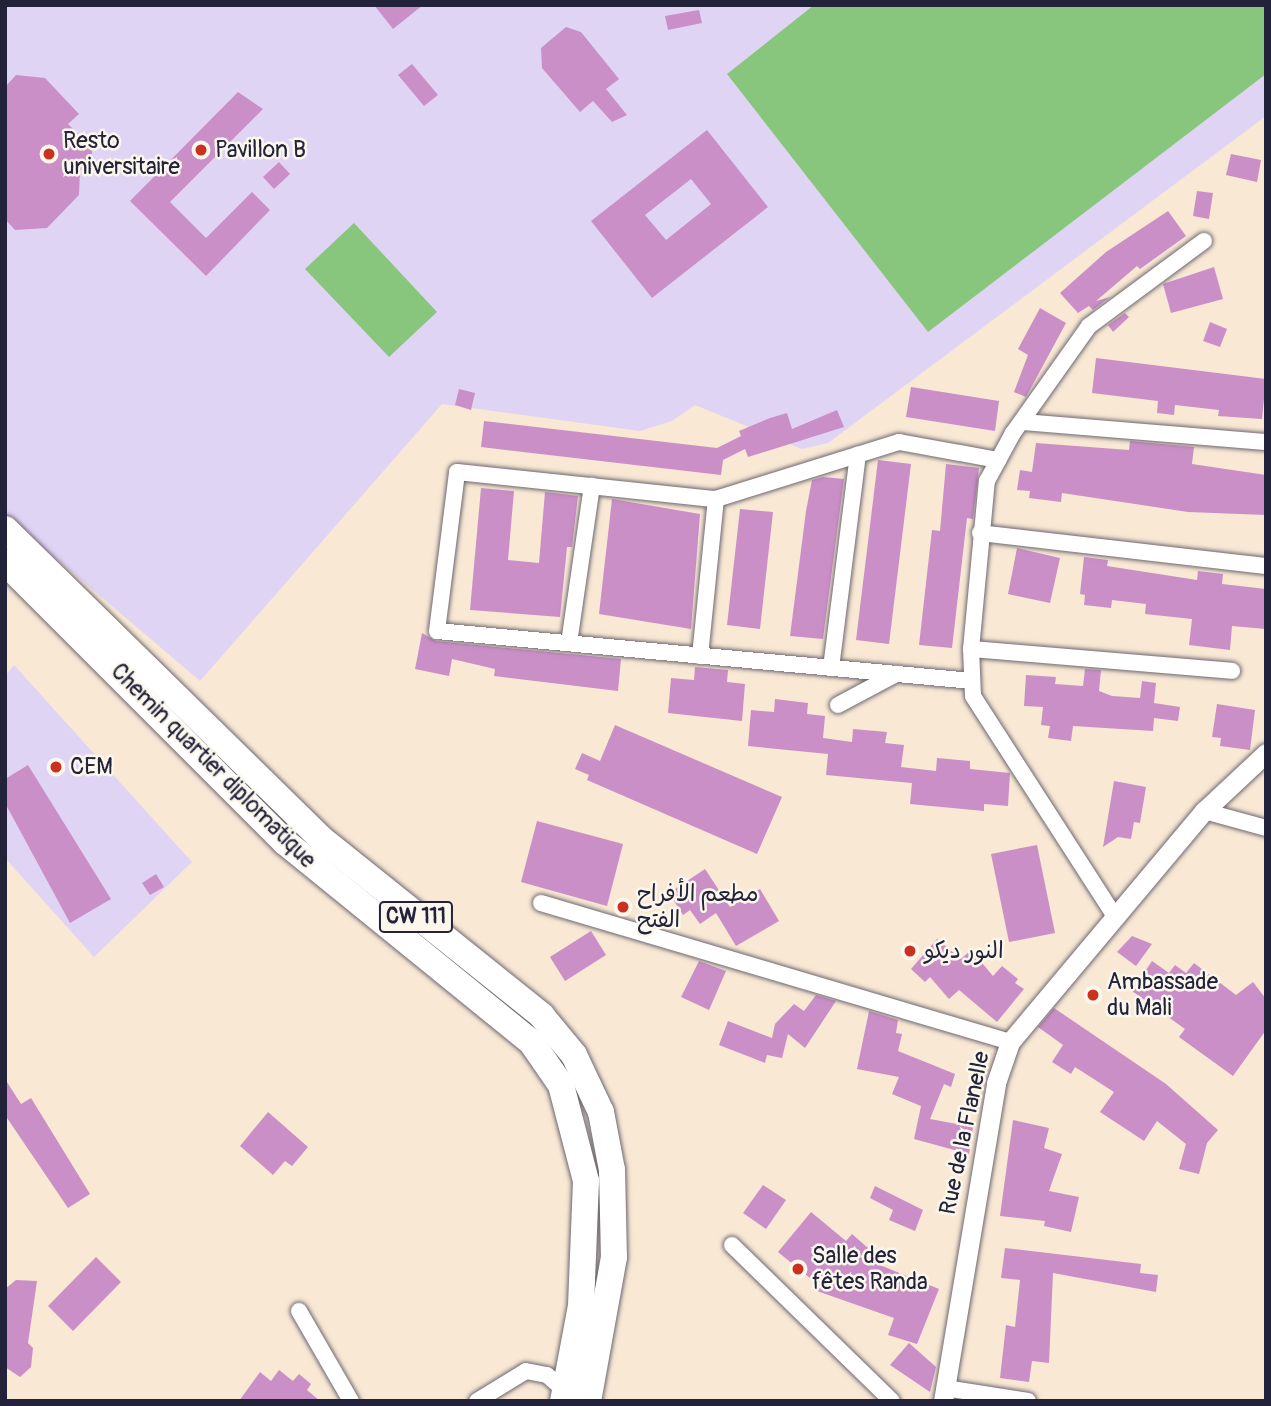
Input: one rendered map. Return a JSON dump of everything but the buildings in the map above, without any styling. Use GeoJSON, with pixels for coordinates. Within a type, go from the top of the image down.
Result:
{"type":"FeatureCollection","features":[{"type":"Feature","properties":{"kind":"highway","name":"CW 111"},"geometry":{"type":"LineString","coordinates":[[5,529],[319,837],[541,1015],[574,1055],[601,1112],[612,1170],[614,1257],[572,1397]]}},
{"type":"Feature","properties":{"kind":"highway","name":"Chemin quartier diplomatique"},"geometry":{"type":"LineString","coordinates":[[5,562],[285,842],[533,1043],[561,1085],[586,1181],[572,1397]]}},
{"type":"Feature","properties":{"kind":"street"},"geometry":{"type":"LineString","coordinates":[[1114,915],[973,696],[971,649],[987,481],[1022,422],[1088,327],[1204,241]]}},
{"type":"Feature","properties":{"kind":"street"},"geometry":{"type":"LineString","coordinates":[[1022,422],[1266,442]]}},
{"type":"Feature","properties":{"kind":"street"},"geometry":{"type":"LineString","coordinates":[[972,681],[437,631],[457,471],[716,499],[899,442],[998,460]]}},
{"type":"Feature","properties":{"kind":"street"},"geometry":{"type":"LineString","coordinates":[[831,668],[859,455]]}},
{"type":"Feature","properties":{"kind":"street"},"geometry":{"type":"LineString","coordinates":[[569,643],[592,486]]}},
{"type":"Feature","properties":{"kind":"street"},"geometry":{"type":"LineString","coordinates":[[700,656],[716,499]]}},
{"type":"Feature","properties":{"kind":"street"},"geometry":{"type":"LineString","coordinates":[[981,533],[1266,566]]}},
{"type":"Feature","properties":{"kind":"street"},"geometry":{"type":"LineString","coordinates":[[971,649],[1232,671]]}},
{"type":"Feature","properties":{"kind":"street"},"geometry":{"type":"LineString","coordinates":[[838,705],[896,674]]}},
{"type":"Feature","properties":{"kind":"street"},"geometry":{"type":"LineString","coordinates":[[541,903],[1010,1042],[1204,811],[1266,753]]}},
{"type":"Feature","properties":{"kind":"street"},"geometry":{"type":"LineString","coordinates":[[1204,811],[1266,828]]}},
{"type":"Feature","properties":{"kind":"street","name":"Rue de la Flanelle"},"geometry":{"type":"LineString","coordinates":[[944,1394],[996,1083],[1010,1042]]}},
{"type":"Feature","properties":{"kind":"street"},"geometry":{"type":"LineString","coordinates":[[732,1245],[892,1401]]}},
{"type":"Feature","properties":{"kind":"street"},"geometry":{"type":"LineString","coordinates":[[299,1311],[351,1401]]}},
{"type":"Feature","properties":{"kind":"street"},"geometry":{"type":"LineString","coordinates":[[477,1401],[526,1371],[547,1376],[572,1397]]}},
{"type":"Feature","properties":{"kind":"street"},"geometry":{"type":"LineString","coordinates":[[944,1394],[1028,1401]]}},
{"type":"Feature","properties":{"kind":"shaded area"},"geometry":{"type":"Polygon","coordinates":[[[5,5],[1266,5],[1266,116],[828,443],[802,449],[695,405],[672,421],[640,431],[442,404],[200,681],[5,515],[5,5]]]}},
{"type":"Feature","properties":{"kind":"shaded area","name":"CEM"},"geometry":{"type":"Polygon","coordinates":[[[14,665],[192,862],[94,957],[5,858],[5,676],[14,665]]]}},
{"type":"Feature","properties":{"kind":"green space"},"geometry":{"type":"Polygon","coordinates":[[[814,5],[1266,5],[1266,74],[928,332],[727,74],[814,5]]]}},
{"type":"Feature","properties":{"kind":"green space"},"geometry":{"type":"Polygon","coordinates":[[[354,223],[437,312],[389,357],[305,269],[354,223]]]}},
{"type":"Feature","properties":{"kind":"place","name":"Pavillon B"},"geometry":{"type":"Point","coordinates":[201,150]}},
{"type":"Feature","properties":{"kind":"place","name":"Resto universitaire"},"geometry":{"type":"Point","coordinates":[49,154]}},
{"type":"Feature","properties":{"kind":"place","name":"CEM"},"geometry":{"type":"Point","coordinates":[56,767]}},
{"type":"Feature","properties":{"kind":"place","name":"مطعم الأفراح الفتح"},"geometry":{"type":"Point","coordinates":[623,907]}},
{"type":"Feature","properties":{"kind":"place","name":"النور ديكو"},"geometry":{"type":"Point","coordinates":[910,951]}},
{"type":"Feature","properties":{"kind":"place","name":"Ambassade du Mali"},"geometry":{"type":"Point","coordinates":[1093,995]}},
{"type":"Feature","properties":{"kind":"place","name":"Salle des fêtes Randa"},"geometry":{"type":"Point","coordinates":[798,1269]}}]}
